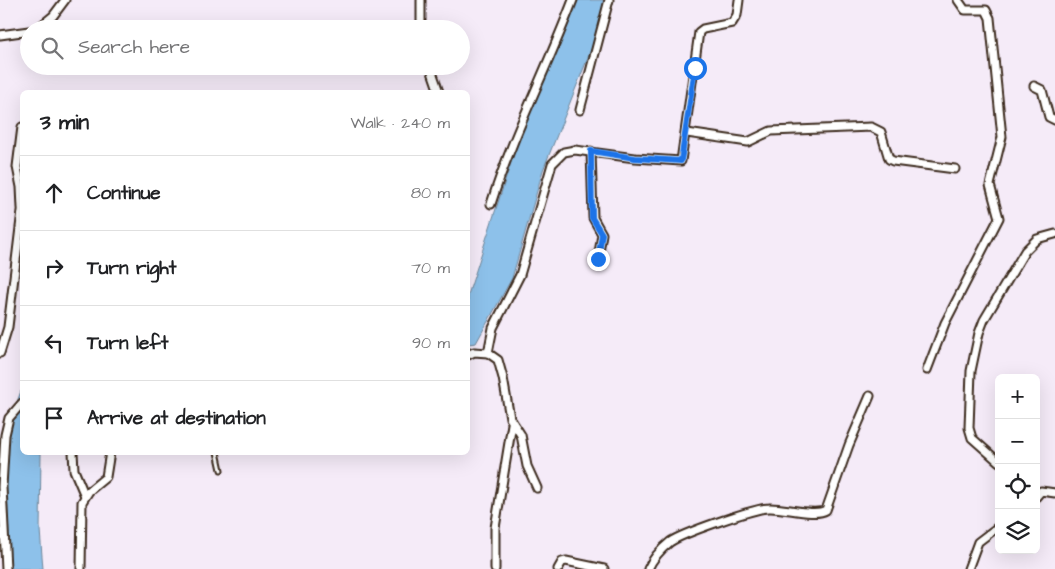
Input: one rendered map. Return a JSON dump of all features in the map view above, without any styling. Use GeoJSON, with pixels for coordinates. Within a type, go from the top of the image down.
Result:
{"type":"FeatureCollection","features":[{"type":"Feature","properties":{"kind":"street"},"geometry":{"type":"LineString","coordinates":[[49,20],[65,0]]}},
{"type":"Feature","properties":{"kind":"street"},"geometry":{"type":"LineString","coordinates":[[420,0],[421,20]]}},
{"type":"Feature","properties":{"kind":"street"},"geometry":{"type":"LineString","coordinates":[[491,204],[502,170],[573,0]]}},
{"type":"Feature","properties":{"kind":"street"},"geometry":{"type":"LineString","coordinates":[[580,110],[609,0]]}},
{"type":"Feature","properties":{"kind":"street"},"geometry":{"type":"LineString","coordinates":[[488,353],[493,328],[520,275],[552,164],[568,150],[679,162],[683,158],[687,133],[699,32],[703,29],[732,23],[737,15],[739,0]]}},
{"type":"Feature","properties":{"kind":"street"},"geometry":{"type":"LineString","coordinates":[[927,370],[945,322],[999,218],[990,184],[1002,138],[990,18],[986,10],[965,10],[958,0]]}},
{"type":"Feature","properties":{"kind":"street"},"geometry":{"type":"LineString","coordinates":[[0,35],[20,32]]}},
{"type":"Feature","properties":{"kind":"street"},"geometry":{"type":"LineString","coordinates":[[433,75],[438,90]]}},
{"type":"Feature","properties":{"kind":"street"},"geometry":{"type":"LineString","coordinates":[[1034,86],[1042,90],[1048,116],[1055,120]]}},
{"type":"Feature","properties":{"kind":"street"},"geometry":{"type":"LineString","coordinates":[[687,133],[748,142],[771,131],[871,127],[881,132],[889,160],[893,162],[956,169]]}},
{"type":"Feature","properties":{"kind":"street"},"geometry":{"type":"LineString","coordinates":[[20,141],[16,166],[20,183]]}},
{"type":"Feature","properties":{"kind":"street"},"geometry":{"type":"LineString","coordinates":[[591,151],[592,218],[602,234],[598,259]]}},
{"type":"Feature","properties":{"kind":"street"},"geometry":{"type":"LineString","coordinates":[[0,353],[8,327],[20,226]]}},
{"type":"Feature","properties":{"kind":"street"},"geometry":{"type":"LineString","coordinates":[[995,458],[972,438],[969,428],[970,371],[979,333],[984,320],[1025,251],[1036,239],[1055,234]]}},
{"type":"Feature","properties":{"kind":"street"},"geometry":{"type":"LineString","coordinates":[[470,354],[474,352],[488,353],[498,360],[512,424],[495,528],[495,569]]}},
{"type":"Feature","properties":{"kind":"street"},"geometry":{"type":"LineString","coordinates":[[648,569],[654,558],[675,539],[757,509],[779,507],[818,512],[826,510],[849,445],[870,396]]}},
{"type":"Feature","properties":{"kind":"street"},"geometry":{"type":"LineString","coordinates":[[6,569],[2,457],[8,418],[20,405]]}},
{"type":"Feature","properties":{"kind":"street"},"geometry":{"type":"LineString","coordinates":[[512,424],[521,435],[528,466],[537,488]]}},
{"type":"Feature","properties":{"kind":"street"},"geometry":{"type":"LineString","coordinates":[[73,455],[74,470],[85,496]]}},
{"type":"Feature","properties":{"kind":"street"},"geometry":{"type":"LineString","coordinates":[[81,569],[80,516],[85,496],[106,477],[110,455]]}},
{"type":"Feature","properties":{"kind":"street"},"geometry":{"type":"LineString","coordinates":[[1040,492],[1055,493]]}},
{"type":"Feature","properties":{"kind":"street"},"geometry":{"type":"LineString","coordinates":[[968,569],[978,542],[995,529]]}},
{"type":"Feature","properties":{"kind":"street"},"geometry":{"type":"LineString","coordinates":[[558,569],[562,562],[566,561],[604,569]]}},
{"type":"Feature","properties":{"kind":"lane"},"geometry":{"type":"LineString","coordinates":[[218,455],[220,470]]}},
{"type":"Feature","properties":{"kind":"water"},"geometry":{"type":"Polygon","coordinates":[[[577,0],[611,0],[543,170],[512,278],[476,343],[470,344],[470,289],[518,141],[577,0]]]}},
{"type":"Feature","properties":{"kind":"water"},"geometry":{"type":"Polygon","coordinates":[[[20,394],[20,455],[41,455],[40,530],[43,569],[7,569],[2,443],[20,394]]]}},
{"type":"Feature","properties":{"kind":"route"},"geometry":{"type":"LineString","coordinates":[[598,259],[602,234],[592,218],[591,151],[635,158],[681,161],[687,133],[691,87],[695,68]]}}]}
